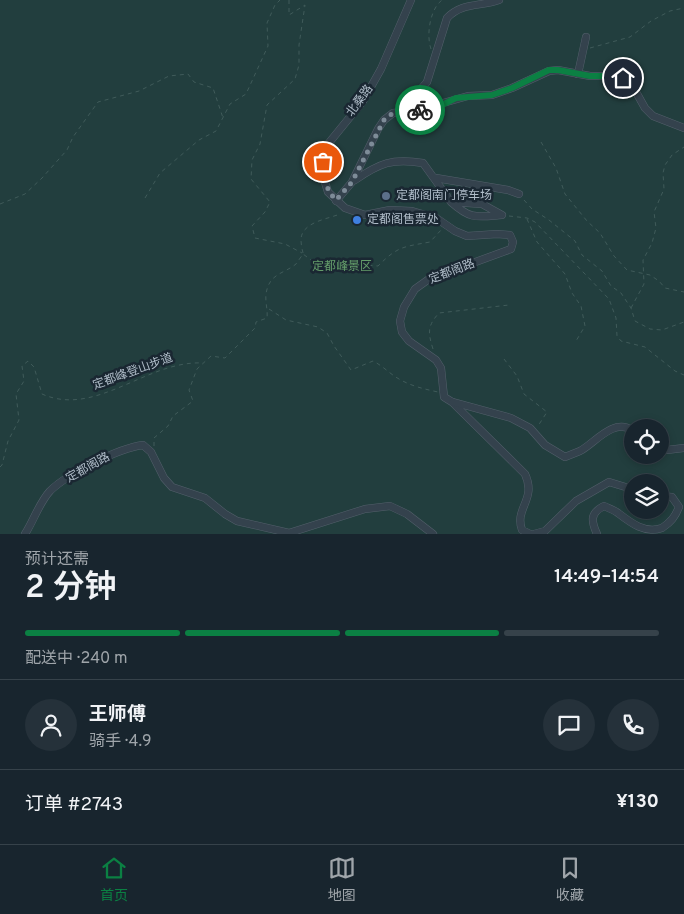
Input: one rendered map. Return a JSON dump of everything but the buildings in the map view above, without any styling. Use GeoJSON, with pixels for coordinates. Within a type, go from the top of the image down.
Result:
{"type":"FeatureCollection","features":[{"type":"Feature","properties":{"kind":"street","name":"北桑路"},"geometry":{"type":"LineString","coordinates":[[336,200],[328,192],[324,179],[323,162],[328,144],[363,101],[381,69],[411,0]]}},
{"type":"Feature","properties":{"kind":"street"},"geometry":{"type":"LineString","coordinates":[[402,112],[427,82],[447,18],[452,12],[465,5],[491,3],[499,0]]}},
{"type":"Feature","properties":{"kind":"street"},"geometry":{"type":"LineString","coordinates":[[578,74],[586,37]]}},
{"type":"Feature","properties":{"kind":"street"},"geometry":{"type":"LineString","coordinates":[[336,200],[352,182],[384,120],[393,113],[442,105],[462,97],[492,95],[512,88],[549,70],[623,78],[636,92],[645,108],[653,116],[684,128]]}},
{"type":"Feature","properties":{"kind":"street"},"geometry":{"type":"LineString","coordinates":[[352,182],[376,166],[394,160],[423,163],[436,178],[451,202],[464,213],[473,216],[502,215]]}},
{"type":"Feature","properties":{"kind":"street"},"geometry":{"type":"LineString","coordinates":[[436,178],[508,190],[519,194]]}},
{"type":"Feature","properties":{"kind":"street","name":"定都阁路"},"geometry":{"type":"LineString","coordinates":[[336,200],[345,208],[364,215],[390,210],[412,211],[436,218],[467,236],[510,235],[511,249],[429,280],[415,289],[402,314],[400,321],[402,332],[409,341],[436,360]]}},
{"type":"Feature","properties":{"kind":"street"},"geometry":{"type":"LineString","coordinates":[[451,202],[482,204],[502,215]]}},
{"type":"Feature","properties":{"kind":"street"},"geometry":{"type":"LineString","coordinates":[[436,360],[441,368],[444,397],[452,402],[525,474],[529,484],[529,497],[521,513],[519,524],[522,530],[532,534],[544,531],[576,502],[609,482],[624,487]]}},
{"type":"Feature","properties":{"kind":"street"},"geometry":{"type":"LineString","coordinates":[[452,402],[511,418],[530,428],[545,446],[565,457],[581,451],[610,429],[624,427]]}},
{"type":"Feature","properties":{"kind":"street","name":"定都阁路"},"geometry":{"type":"LineString","coordinates":[[25,534],[40,505],[51,490],[94,463],[129,447],[143,445],[151,452],[164,478],[172,487],[206,498],[225,514],[237,521],[288,533],[365,509],[390,506],[407,514],[433,534]]}},
{"type":"Feature","properties":{"kind":"street"},"geometry":{"type":"LineString","coordinates":[[669,450],[684,448]]}},
{"type":"Feature","properties":{"kind":"street"},"geometry":{"type":"LineString","coordinates":[[625,519],[635,528],[648,533],[658,532],[675,517],[679,507],[672,497],[669,497]]}},
{"type":"Feature","properties":{"kind":"street"},"geometry":{"type":"LineString","coordinates":[[597,534],[592,523],[596,510],[604,506],[617,512],[624,518]]}},
{"type":"Feature","properties":{"kind":"path"},"geometry":{"type":"LineString","coordinates":[[145,198],[160,173],[199,140],[216,131],[230,104],[246,94],[268,46],[267,23],[275,5],[280,0]]}},
{"type":"Feature","properties":{"kind":"path"},"geometry":{"type":"LineString","coordinates":[[289,0],[289,14],[305,5],[299,45],[299,65],[295,79],[267,105],[260,144],[252,160],[252,179],[270,202],[265,212],[252,226],[255,238],[285,244],[303,254],[327,272],[349,264],[378,266],[393,251],[407,246],[430,242],[445,224]]}},
{"type":"Feature","properties":{"kind":"path"},"geometry":{"type":"LineString","coordinates":[[436,54],[430,49],[428,40],[431,19],[436,5],[442,0]]}},
{"type":"Feature","properties":{"kind":"path"},"geometry":{"type":"LineString","coordinates":[[583,49],[630,37],[651,21],[670,11],[684,8]]}},
{"type":"Feature","properties":{"kind":"path"},"geometry":{"type":"LineString","coordinates":[[0,204],[25,194],[55,164],[67,150],[73,137],[98,102],[139,91],[169,76],[188,74],[194,82],[213,88],[223,118]]}},
{"type":"Feature","properties":{"kind":"path"},"geometry":{"type":"LineString","coordinates":[[541,142],[556,168],[565,194],[587,221],[600,233],[614,256],[627,270],[644,274],[659,281],[665,288],[684,292]]}},
{"type":"Feature","properties":{"kind":"path"},"geometry":{"type":"LineString","coordinates":[[631,308],[644,284],[643,260],[650,248],[656,228],[654,212],[664,189],[664,166],[672,155],[684,147]]}},
{"type":"Feature","properties":{"kind":"path"},"geometry":{"type":"LineString","coordinates":[[519,194],[532,209],[575,241],[582,255],[602,270],[611,286],[621,293],[631,308],[635,322],[650,329],[662,330],[684,322]]}},
{"type":"Feature","properties":{"kind":"path"},"geometry":{"type":"LineString","coordinates":[[154,447],[154,438],[168,426],[173,416],[193,401],[189,390],[197,369],[212,356],[224,358],[255,328],[256,322],[267,318],[266,294],[277,273],[296,264],[303,254],[302,234],[316,222],[340,215],[345,208]]}},
{"type":"Feature","properties":{"kind":"path"},"geometry":{"type":"LineString","coordinates":[[502,215],[527,218],[535,222],[558,244],[566,257],[587,275],[596,288],[609,299],[616,318],[618,336],[621,341],[645,347],[675,371],[684,375]]}},
{"type":"Feature","properties":{"kind":"path"},"geometry":{"type":"LineString","coordinates":[[527,218],[532,235],[565,274],[572,292],[581,306],[585,326],[576,341]]}},
{"type":"Feature","properties":{"kind":"path"},"geometry":{"type":"LineString","coordinates":[[436,360],[428,332],[433,319],[439,313],[509,305]]}},
{"type":"Feature","properties":{"kind":"path"},"geometry":{"type":"LineString","coordinates":[[268,309],[286,320],[318,327],[327,333],[351,370],[373,360],[398,379],[415,386],[443,393]]}},
{"type":"Feature","properties":{"kind":"path"},"geometry":{"type":"LineString","coordinates":[[504,359],[517,376],[524,394],[547,412],[534,434]]}},
{"type":"Feature","properties":{"kind":"path","name":"定都峰登山步道"},"geometry":{"type":"LineString","coordinates":[[0,467],[8,441],[19,420],[16,394],[24,381],[22,366],[28,361],[34,367],[42,394],[52,399],[70,402],[104,395],[126,383],[187,362],[204,363]]}},
{"type":"Feature","properties":{"kind":"green space","name":"定都峰景区"},"geometry":{"type":"Polygon","coordinates":[[[0,0],[684,0],[684,534],[0,534],[0,0]]]}},
{"type":"Feature","properties":{"kind":"way so far"},"geometry":{"type":"LineString","coordinates":[[323,162],[324,179],[328,192],[336,200],[352,182],[384,120],[393,113],[420,110]]}},
{"type":"Feature","properties":{"kind":"place","name":"定都阁南门停车场"},"geometry":{"type":"Point","coordinates":[386,196]}},
{"type":"Feature","properties":{"kind":"place","name":"定都阁售票处"},"geometry":{"type":"Point","coordinates":[357,220]}},
{"type":"Feature","properties":{"kind":"route"},"geometry":{"type":"LineString","coordinates":[[420,110],[442,105],[456,98],[492,95],[512,88],[549,70],[590,76],[623,78]]}}]}
